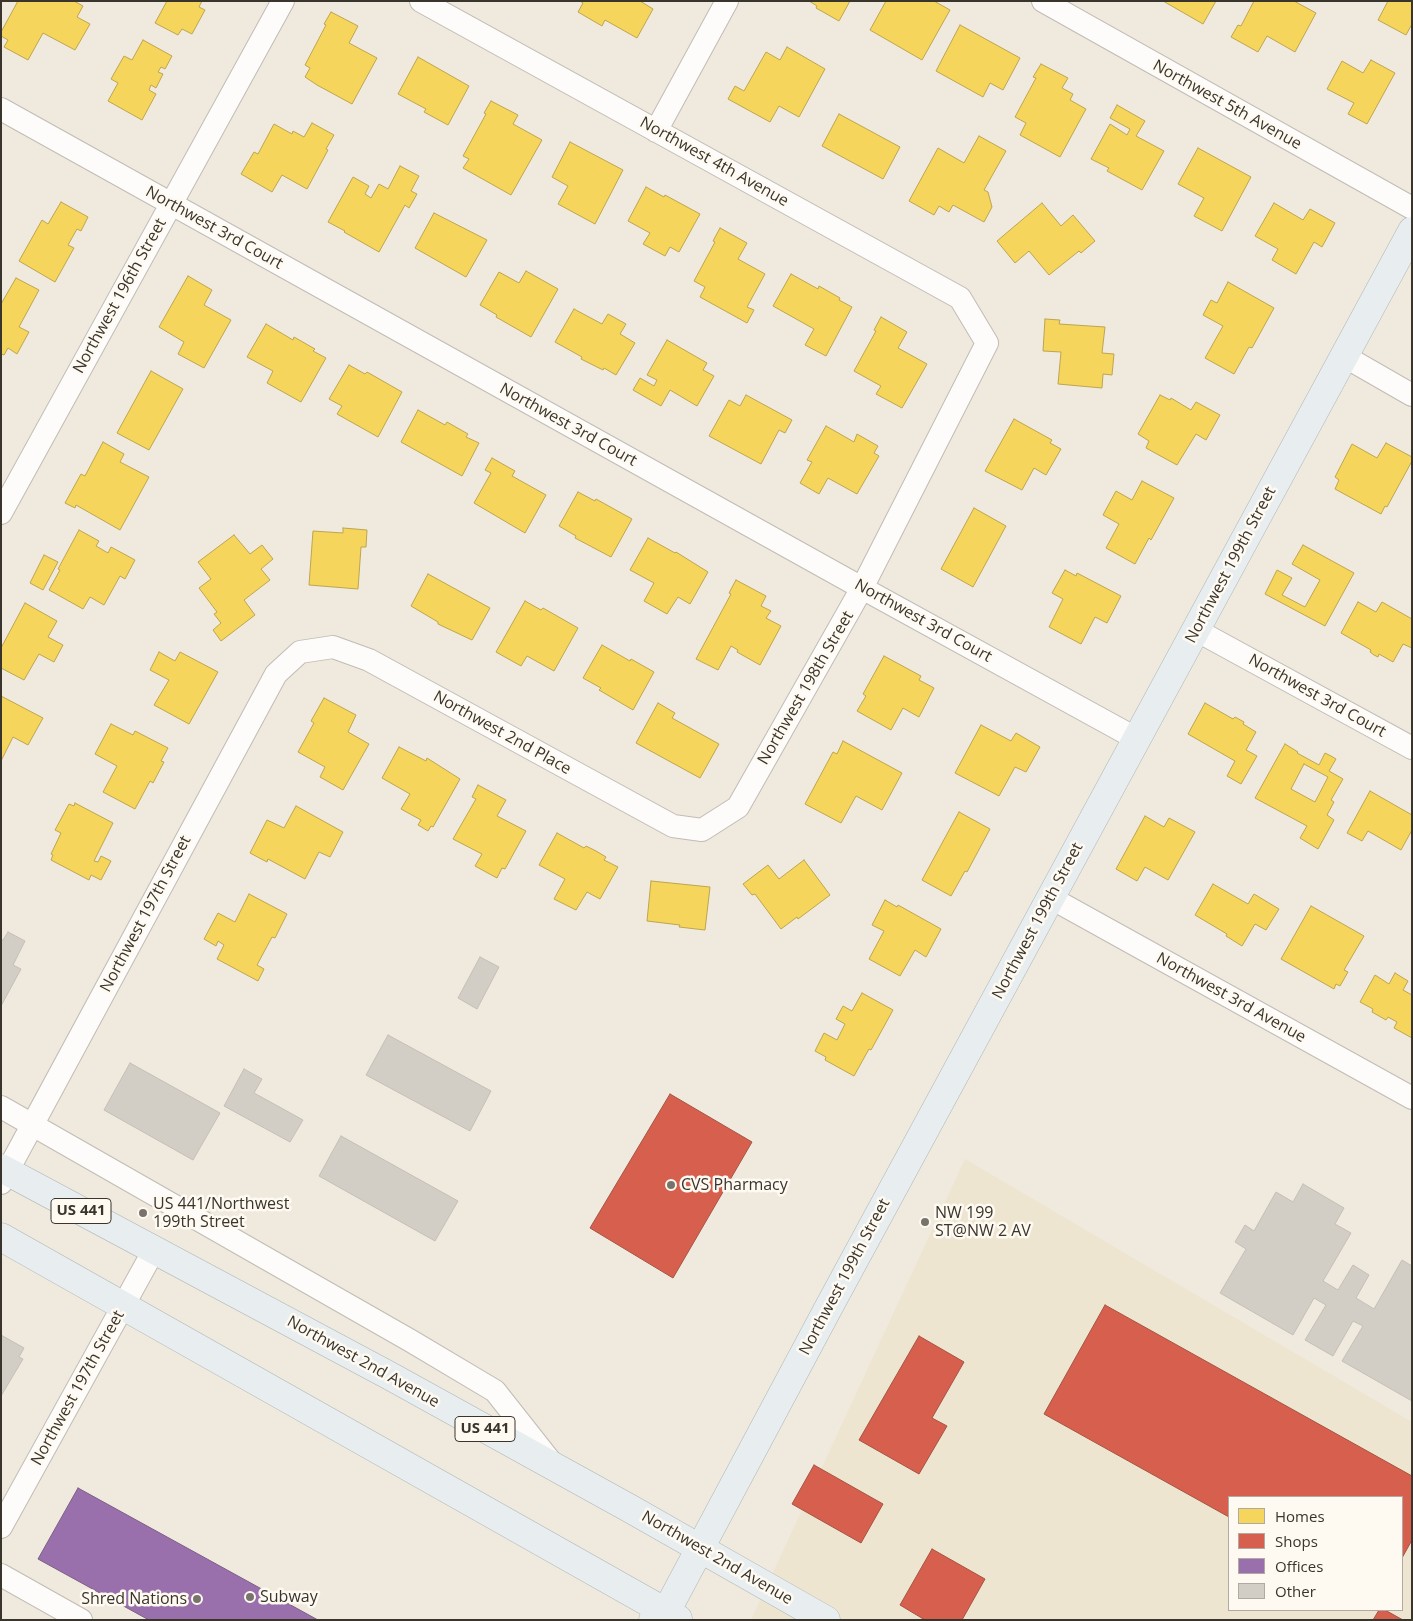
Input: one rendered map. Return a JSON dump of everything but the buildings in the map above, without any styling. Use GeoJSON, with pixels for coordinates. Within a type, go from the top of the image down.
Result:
{"type":"FeatureCollection","features":[{"type":"Feature","properties":{"kind":"main road","name":"Northwest 199th Street"},"geometry":{"type":"LineString","coordinates":[[667,1618],[700,1548],[1412,231]]}},
{"type":"Feature","properties":{"kind":"main road","name":"Northwest 2nd Avenue"},"geometry":{"type":"LineString","coordinates":[[4,1174],[154,1250],[390,1376],[826,1620]]}},
{"type":"Feature","properties":{"kind":"main road"},"geometry":{"type":"LineString","coordinates":[[1,1237],[667,1618]]}},
{"type":"Feature","properties":{"kind":"street","name":"Northwest 196th Street"},"geometry":{"type":"LineString","coordinates":[[1,513],[283,1]]}},
{"type":"Feature","properties":{"kind":"street","name":"Northwest 4th Avenue"},"geometry":{"type":"LineString","coordinates":[[421,1],[960,298],[987,343]]}},
{"type":"Feature","properties":{"kind":"street"},"geometry":{"type":"LineString","coordinates":[[656,130],[727,1]]}},
{"type":"Feature","properties":{"kind":"street","name":"Northwest 5th Avenue"},"geometry":{"type":"LineString","coordinates":[[1042,1],[1412,208]]}},
{"type":"Feature","properties":{"kind":"street","name":"Northwest 3rd Court"},"geometry":{"type":"LineString","coordinates":[[1,109],[1137,739]]}},
{"type":"Feature","properties":{"kind":"street","name":"Northwest 198th Street"},"geometry":{"type":"LineString","coordinates":[[702,830],[738,807],[862,588],[987,343]]}},
{"type":"Feature","properties":{"kind":"street"},"geometry":{"type":"LineString","coordinates":[[1344,356],[1412,395]]}},
{"type":"Feature","properties":{"kind":"street","name":"Northwest 3rd Court"},"geometry":{"type":"LineString","coordinates":[[1196,630],[1412,748]]}},
{"type":"Feature","properties":{"kind":"street","name":"Northwest 2nd Place"},"geometry":{"type":"LineString","coordinates":[[300,652],[333,647],[369,660],[673,826],[702,830]]}},
{"type":"Feature","properties":{"kind":"street","name":"Northwest 197th Street"},"geometry":{"type":"LineString","coordinates":[[4,1174],[33,1125],[276,674],[300,652]]}},
{"type":"Feature","properties":{"kind":"street","name":"Northwest 3rd Avenue"},"geometry":{"type":"LineString","coordinates":[[1051,898],[1412,1098]]}},
{"type":"Feature","properties":{"kind":"street"},"geometry":{"type":"LineString","coordinates":[[1,1107],[411,1340],[495,1391],[556,1469]]}},
{"type":"Feature","properties":{"kind":"street","name":"Northwest 197th Street"},"geometry":{"type":"LineString","coordinates":[[1,1527],[154,1250]]}},
{"type":"Feature","properties":{"kind":"street"},"geometry":{"type":"LineString","coordinates":[[1,1575],[81,1620]]}},
{"type":"Feature","properties":{"kind":"shaded area"},"geometry":{"type":"Polygon","coordinates":[[[965,1159],[1412,1422],[1412,1620],[751,1620],[965,1159]]]}},
{"type":"Feature","properties":{"kind":"place","name":"CVS Pharmacy"},"geometry":{"type":"Point","coordinates":[671,1185]}},
{"type":"Feature","properties":{"kind":"place","name":"US 441/Northwest 199th Street"},"geometry":{"type":"Point","coordinates":[143,1213]}},
{"type":"Feature","properties":{"kind":"place","name":"NW 199 ST@NW 2 AV"},"geometry":{"type":"Point","coordinates":[925,1222]}},
{"type":"Feature","properties":{"kind":"place","name":"Subway"},"geometry":{"type":"Point","coordinates":[250,1597]}},
{"type":"Feature","properties":{"kind":"place","name":"Shred Nations"},"geometry":{"type":"Point","coordinates":[197,1599]}}]}
